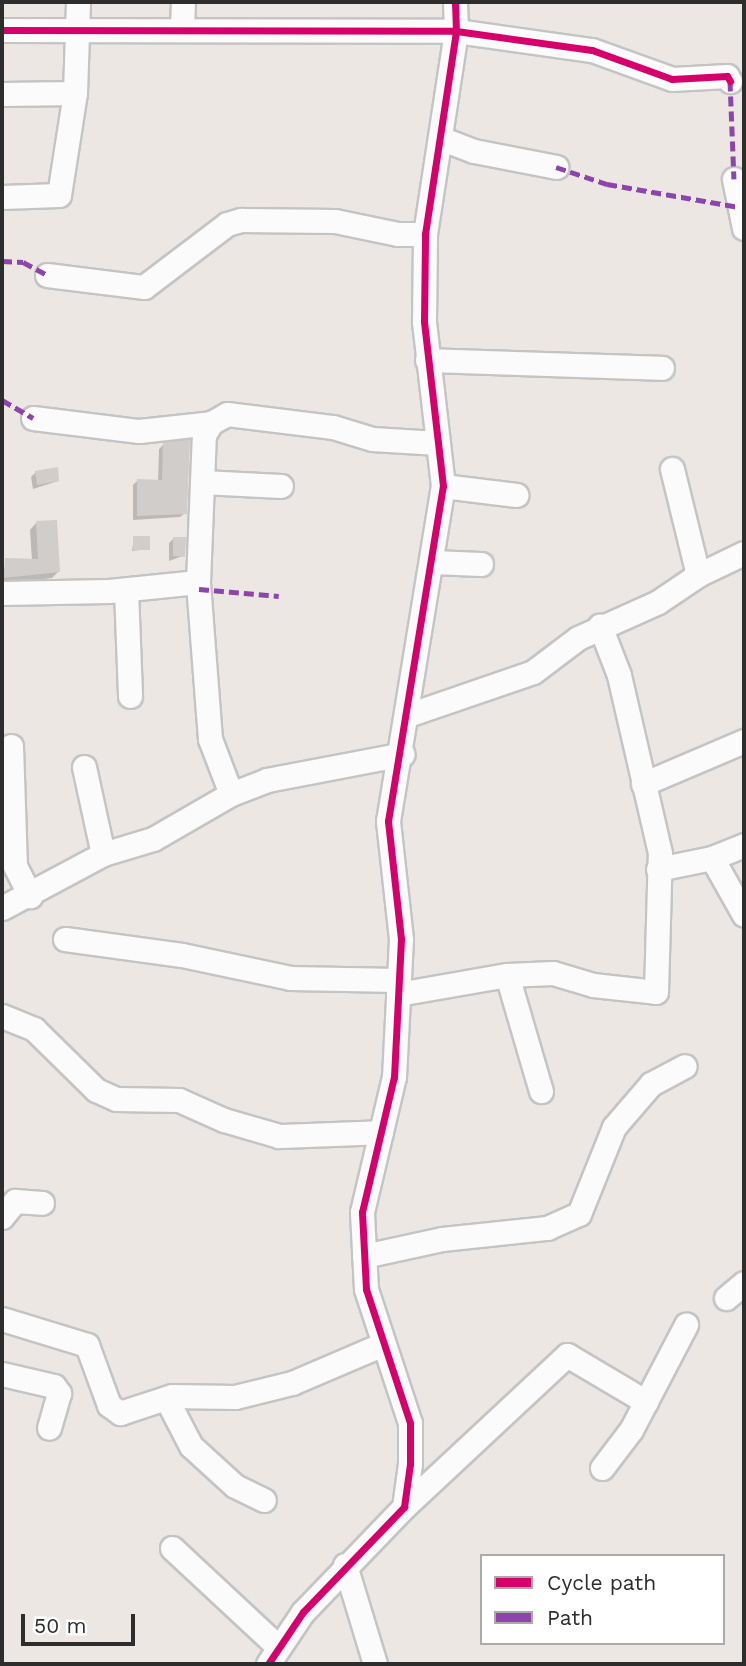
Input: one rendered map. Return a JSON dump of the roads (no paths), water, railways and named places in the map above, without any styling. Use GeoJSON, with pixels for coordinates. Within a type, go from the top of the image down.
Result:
{"type":"FeatureCollection","features":[{"type":"Feature","properties":{"kind":"street"},"geometry":{"type":"LineString","coordinates":[[2,197],[59,195],[75,93],[78,2]]}},
{"type":"Feature","properties":{"kind":"street"},"geometry":{"type":"LineString","coordinates":[[182,29],[183,2]]}},
{"type":"Feature","properties":{"kind":"street"},"geometry":{"type":"LineString","coordinates":[[404,1507],[410,1423],[380,1345],[366,1289],[362,1212],[394,1077],[401,939],[388,821],[403,754],[443,486],[427,360],[425,234],[456,31],[455,2]]}},
{"type":"Feature","properties":{"kind":"street"},"geometry":{"type":"LineString","coordinates":[[2,30],[77,33],[182,29],[456,31],[592,50],[672,79],[727,76],[730,81]]}},
{"type":"Feature","properties":{"kind":"street"},"geometry":{"type":"LineString","coordinates":[[2,94],[75,93]]}},
{"type":"Feature","properties":{"kind":"street"},"geometry":{"type":"LineString","coordinates":[[440,138],[474,151],[556,167]]}},
{"type":"Feature","properties":{"kind":"street"},"geometry":{"type":"LineString","coordinates":[[734,179],[744,228]]}},
{"type":"Feature","properties":{"kind":"street"},"geometry":{"type":"LineString","coordinates":[[47,275],[144,287],[227,224],[241,220],[335,221],[398,234],[425,234]]}},
{"type":"Feature","properties":{"kind":"street"},"geometry":{"type":"LineString","coordinates":[[427,360],[662,368]]}},
{"type":"Feature","properties":{"kind":"street"},"geometry":{"type":"LineString","coordinates":[[33,418],[139,431],[211,423],[227,414],[333,427],[372,439],[438,443]]}},
{"type":"Feature","properties":{"kind":"street"},"geometry":{"type":"LineString","coordinates":[[211,423],[204,435],[198,582],[210,739],[230,794]]}},
{"type":"Feature","properties":{"kind":"street"},"geometry":{"type":"LineString","coordinates":[[672,469],[698,575]]}},
{"type":"Feature","properties":{"kind":"street"},"geometry":{"type":"LineString","coordinates":[[202,482],[281,486]]}},
{"type":"Feature","properties":{"kind":"street"},"geometry":{"type":"LineString","coordinates":[[443,486],[516,495]]}},
{"type":"Feature","properties":{"kind":"street"},"geometry":{"type":"LineString","coordinates":[[408,715],[533,672],[600,626],[658,602],[698,575],[744,553]]}},
{"type":"Feature","properties":{"kind":"street"},"geometry":{"type":"LineString","coordinates":[[432,562],[481,564]]}},
{"type":"Feature","properties":{"kind":"street"},"geometry":{"type":"LineString","coordinates":[[2,593],[126,590],[198,582]]}},
{"type":"Feature","properties":{"kind":"street"},"geometry":{"type":"LineString","coordinates":[[126,590],[130,696]]}},
{"type":"Feature","properties":{"kind":"street"},"geometry":{"type":"LineString","coordinates":[[65,939],[182,955],[289,978],[399,987],[507,975],[553,973],[593,985],[656,992],[660,853],[619,675],[600,626]]}},
{"type":"Feature","properties":{"kind":"street"},"geometry":{"type":"LineString","coordinates":[[643,784],[744,741]]}},
{"type":"Feature","properties":{"kind":"street"},"geometry":{"type":"LineString","coordinates":[[11,746],[14,858],[30,896]]}},
{"type":"Feature","properties":{"kind":"street"},"geometry":{"type":"LineString","coordinates":[[2,908],[30,896],[103,854],[153,839],[230,794],[268,780],[403,754]]}},
{"type":"Feature","properties":{"kind":"street"},"geometry":{"type":"LineString","coordinates":[[84,767],[103,854]]}},
{"type":"Feature","properties":{"kind":"street"},"geometry":{"type":"LineString","coordinates":[[658,869],[712,858],[744,845]]}},
{"type":"Feature","properties":{"kind":"street"},"geometry":{"type":"LineString","coordinates":[[712,858],[744,915]]}},
{"type":"Feature","properties":{"kind":"street"},"geometry":{"type":"LineString","coordinates":[[507,975],[541,1091]]}},
{"type":"Feature","properties":{"kind":"street"},"geometry":{"type":"LineString","coordinates":[[2,1016],[34,1029],[96,1090],[116,1099],[179,1100],[224,1121],[279,1136],[381,1132]]}},
{"type":"Feature","properties":{"kind":"street"},"geometry":{"type":"LineString","coordinates":[[364,1256],[442,1239],[547,1228],[579,1214],[614,1127],[651,1084],[685,1066]]}},
{"type":"Feature","properties":{"kind":"street"},"geometry":{"type":"LineString","coordinates":[[2,1217],[15,1201],[42,1203]]}},
{"type":"Feature","properties":{"kind":"street"},"geometry":{"type":"LineString","coordinates":[[726,1298],[744,1283]]}},
{"type":"Feature","properties":{"kind":"street"},"geometry":{"type":"LineString","coordinates":[[2,1319],[87,1345],[109,1405],[120,1413],[185,1394],[235,1397],[292,1383],[380,1345]]}},
{"type":"Feature","properties":{"kind":"street"},"geometry":{"type":"LineString","coordinates":[[602,1468],[646,1402],[686,1325]]}},
{"type":"Feature","properties":{"kind":"street"},"geometry":{"type":"LineString","coordinates":[[172,1548],[272,1655],[345,1565],[567,1355],[646,1402]]}},
{"type":"Feature","properties":{"kind":"street"},"geometry":{"type":"LineString","coordinates":[[2,1374],[54,1387],[59,1393],[49,1428]]}},
{"type":"Feature","properties":{"kind":"street"},"geometry":{"type":"LineString","coordinates":[[166,1398],[191,1446],[235,1486],[264,1500]]}},
{"type":"Feature","properties":{"kind":"street"},"geometry":{"type":"LineString","coordinates":[[345,1565],[375,1664]]}}]}
